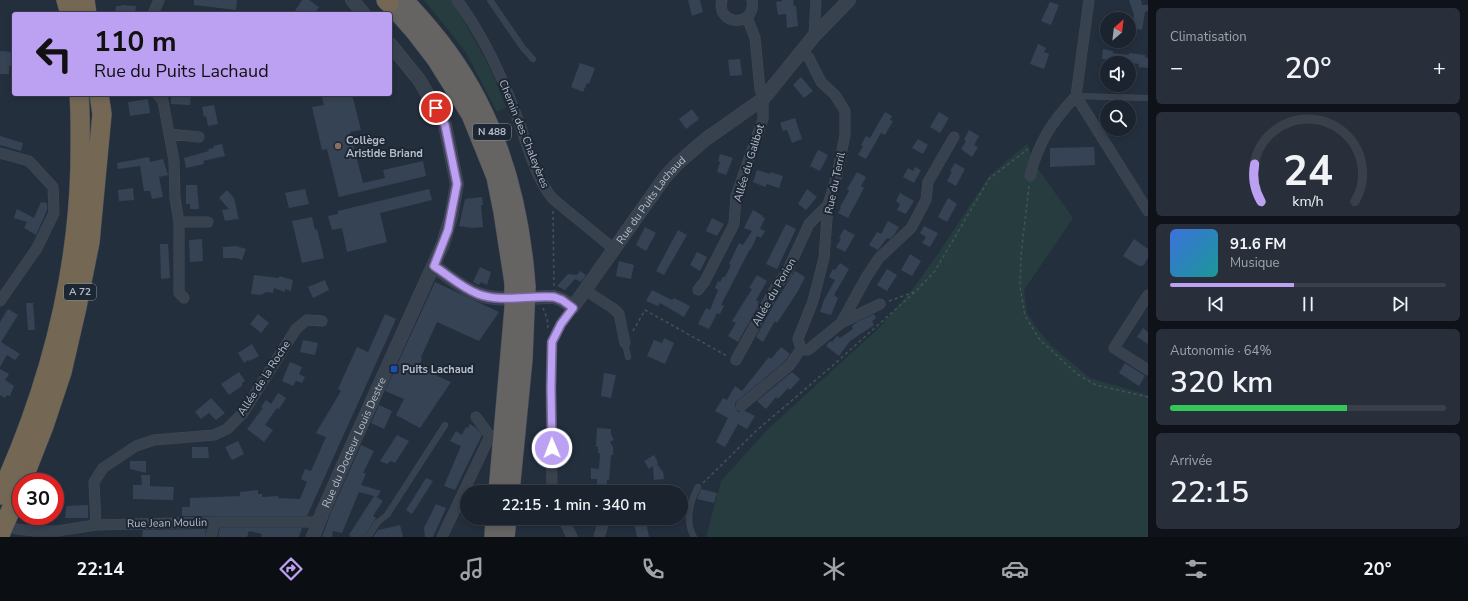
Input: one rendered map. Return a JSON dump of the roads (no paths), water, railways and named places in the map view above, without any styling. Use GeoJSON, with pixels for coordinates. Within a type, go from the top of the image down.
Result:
{"type":"FeatureCollection","features":[{"type":"Feature","properties":{"kind":"highway"},"geometry":{"type":"LineString","coordinates":[[67,0],[70,12]]}},
{"type":"Feature","properties":{"kind":"highway"},"geometry":{"type":"LineString","coordinates":[[85,0],[87,12]]}},
{"type":"Feature","properties":{"kind":"highway","name":"N 488"},"geometry":{"type":"LineString","coordinates":[[392,1],[435,59],[470,115],[494,177],[502,212],[526,289],[520,308],[498,485]]}},
{"type":"Feature","properties":{"kind":"highway","name":"A 72"},"geometry":{"type":"LineString","coordinates":[[0,495],[28,431],[48,373],[64,307],[75,241],[80,186],[81,119],[78,96]]}},
{"type":"Feature","properties":{"kind":"highway","name":"A 72"},"geometry":{"type":"LineString","coordinates":[[26,473],[44,426],[62,372],[78,307],[90,242],[102,114],[99,96]]}},
{"type":"Feature","properties":{"kind":"highway","name":"N 488"},"geometry":{"type":"LineString","coordinates":[[512,485],[524,359],[520,308]]}},
{"type":"Feature","properties":{"kind":"highway"},"geometry":{"type":"LineString","coordinates":[[8,532],[12,518]]}},
{"type":"Feature","properties":{"kind":"highway"},"geometry":{"type":"LineString","coordinates":[[493,537],[494,525]]}},
{"type":"Feature","properties":{"kind":"highway"},"geometry":{"type":"LineString","coordinates":[[506,537],[507,525]]}},
{"type":"Feature","properties":{"kind":"street"},"geometry":{"type":"LineString","coordinates":[[154,12],[159,0]]}},
{"type":"Feature","properties":{"kind":"street"},"geometry":{"type":"LineString","coordinates":[[352,0],[362,12]]}},
{"type":"Feature","properties":{"kind":"street","name":"Chemin des Chaleyères"},"geometry":{"type":"LineString","coordinates":[[457,0],[467,13],[506,86],[539,178],[545,189],[552,199],[614,248]]}},
{"type":"Feature","properties":{"kind":"street"},"geometry":{"type":"LineString","coordinates":[[722,0],[722,8],[727,17],[737,21],[747,17],[752,9],[752,0]]}},
{"type":"Feature","properties":{"kind":"street"},"geometry":{"type":"LineString","coordinates":[[814,36],[816,0]]}},
{"type":"Feature","properties":{"kind":"street","name":"Rue du Puits Lachaud"},"geometry":{"type":"LineString","coordinates":[[573,308],[665,177],[678,163],[706,139],[763,99],[814,36],[849,0]]}},
{"type":"Feature","properties":{"kind":"street"},"geometry":{"type":"LineString","coordinates":[[1030,176],[1040,145],[1049,128],[1076,96],[1089,0]]}},
{"type":"Feature","properties":{"kind":"street","name":"Allée du Galibot"},"geometry":{"type":"LineString","coordinates":[[698,290],[705,281],[734,224],[736,196],[763,119],[763,99],[760,90],[755,38],[747,17]]}},
{"type":"Feature","properties":{"kind":"street","name":"Rue du Docteur Louis Destre"},"geometry":{"type":"LineString","coordinates":[[313,537],[318,522],[345,461],[434,266],[448,230],[457,184],[453,158],[445,125],[420,82],[392,47]]}},
{"type":"Feature","properties":{"kind":"street","name":"Rue du Terril"},"geometry":{"type":"LineString","coordinates":[[801,349],[798,339],[813,301],[824,258],[828,205],[837,175],[845,135],[845,111],[835,95],[821,82],[809,58],[802,52]]}},
{"type":"Feature","properties":{"kind":"street"},"geometry":{"type":"LineString","coordinates":[[159,96],[163,101],[174,161],[175,198],[179,222],[178,294],[184,298]]}},
{"type":"Feature","properties":{"kind":"street"},"geometry":{"type":"LineString","coordinates":[[1076,96],[1148,211]]}},
{"type":"Feature","properties":{"kind":"street"},"geometry":{"type":"LineString","coordinates":[[169,134],[199,137]]}},
{"type":"Feature","properties":{"kind":"street"},"geometry":{"type":"LineString","coordinates":[[841,323],[867,276],[879,258],[910,228],[926,200],[928,182],[954,137]]}},
{"type":"Feature","properties":{"kind":"street"},"geometry":{"type":"LineString","coordinates":[[0,153],[29,161],[53,187],[54,213],[37,248],[3,290],[0,301]]}},
{"type":"Feature","properties":{"kind":"street","name":"Allée du Porion"},"geometry":{"type":"LineString","coordinates":[[736,360],[777,285],[786,274],[810,224],[828,205]]}},
{"type":"Feature","properties":{"kind":"street"},"geometry":{"type":"LineString","coordinates":[[179,222],[208,222]]}},
{"type":"Feature","properties":{"kind":"street"},"geometry":{"type":"LineString","coordinates":[[434,266],[455,281],[478,294],[491,297],[526,289],[562,300],[573,308],[561,324],[552,342],[552,485]]}},
{"type":"Feature","properties":{"kind":"street"},"geometry":{"type":"LineString","coordinates":[[585,290],[614,309],[619,314],[625,343]]}},
{"type":"Feature","properties":{"kind":"street"},"geometry":{"type":"LineString","coordinates":[[1148,295],[1114,348],[1148,370]]}},
{"type":"Feature","properties":{"kind":"street"},"geometry":{"type":"LineString","coordinates":[[740,406],[790,365],[801,349],[808,350],[841,323],[880,304]]}},
{"type":"Feature","properties":{"kind":"street","name":"Allée de la Roche"},"geometry":{"type":"LineString","coordinates":[[96,525],[94,482],[103,468],[136,446],[154,440],[214,436],[227,429],[243,413],[296,329],[307,320],[322,321]]}},
{"type":"Feature","properties":{"kind":"street"},"geometry":{"type":"LineString","coordinates":[[442,537],[490,436],[476,417]]}},
{"type":"Feature","properties":{"kind":"street"},"geometry":{"type":"LineString","coordinates":[[210,537],[215,522]]}},
{"type":"Feature","properties":{"kind":"street","name":"Rue Jean Moulin"},"geometry":{"type":"LineString","coordinates":[[8,532],[34,534],[96,525],[215,522],[318,522]]}},
{"type":"Feature","properties":{"kind":"street"},"geometry":{"type":"LineString","coordinates":[[566,525],[572,537]]}},
{"type":"Feature","properties":{"kind":"street"},"geometry":{"type":"LineString","coordinates":[[598,537],[602,525]]}},
{"type":"Feature","properties":{"kind":"lane"},"geometry":{"type":"LineString","coordinates":[[490,0],[523,48],[533,59]]}},
{"type":"Feature","properties":{"kind":"lane"},"geometry":{"type":"LineString","coordinates":[[1076,96],[1148,98]]}},
{"type":"Feature","properties":{"kind":"lane"},"geometry":{"type":"LineString","coordinates":[[625,343],[628,357]]}},
{"type":"Feature","properties":{"kind":"lane"},"geometry":{"type":"LineString","coordinates":[[368,537],[378,522],[387,515],[445,425]]}},
{"type":"Feature","properties":{"kind":"lane"},"geometry":{"type":"LineString","coordinates":[[694,537],[689,526],[691,502],[698,487]]}},
{"type":"Feature","properties":{"kind":"place","name":"Collège Aristide Briand"},"geometry":{"type":"Point","coordinates":[338,146]}},
{"type":"Feature","properties":{"kind":"place","name":"Puits Lachaud"},"geometry":{"type":"Point","coordinates":[394,369]}}]}
